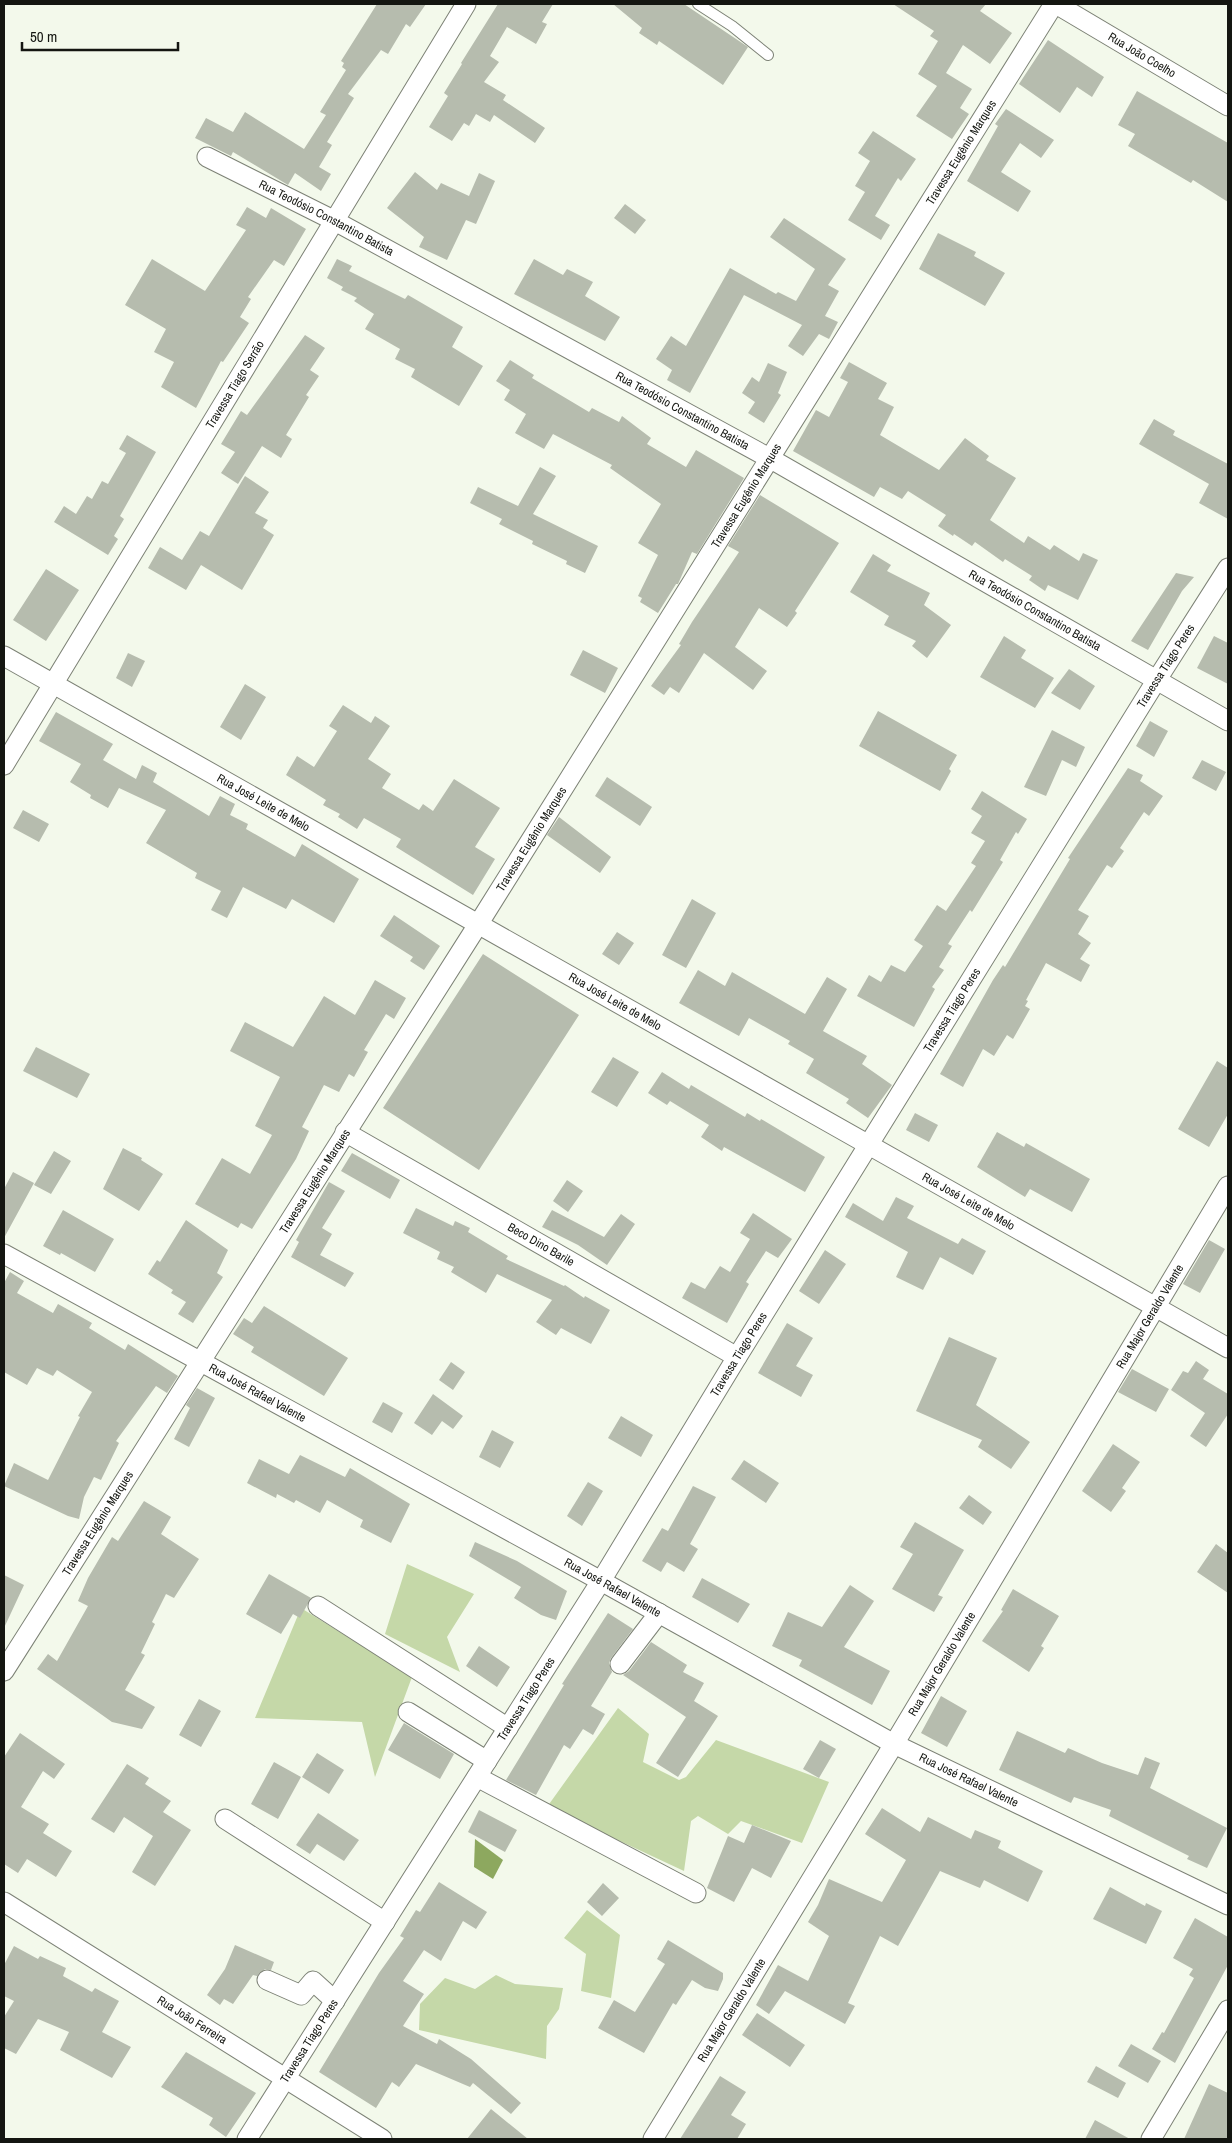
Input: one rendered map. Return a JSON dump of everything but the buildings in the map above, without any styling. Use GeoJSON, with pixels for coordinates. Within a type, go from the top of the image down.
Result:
{"type":"FeatureCollection","features":[{"type":"Feature","properties":{"kind":"street","name":"Travessa Tiago Serrão"},"geometry":{"type":"LineString","coordinates":[[4,765],[55,684],[466,4]]}},
{"type":"Feature","properties":{"kind":"street","name":"Rua João Coelho"},"geometry":{"type":"LineString","coordinates":[[1055,4],[1228,106]]}},
{"type":"Feature","properties":{"kind":"street","name":"Travessa Eugênio Marques"},"geometry":{"type":"LineString","coordinates":[[4,1671],[479,923],[1055,4]]}},
{"type":"Feature","properties":{"kind":"street","name":"Rua Teodósio Constantino Batista"},"geometry":{"type":"LineString","coordinates":[[207,157],[334,220],[771,459],[1228,721]]}},
{"type":"Feature","properties":{"kind":"street","name":"Travessa Tiago Peres"},"geometry":{"type":"LineString","coordinates":[[247,2139],[601,1581],[737,1357],[870,1145],[1156,680],[1228,568]]}},
{"type":"Feature","properties":{"kind":"street","name":"Rua José Leite de Melo"},"geometry":{"type":"LineString","coordinates":[[4,656],[1228,1348]]}},
{"type":"Feature","properties":{"kind":"street","name":"Beco Dino Barile"},"geometry":{"type":"LineString","coordinates":[[345,1132],[737,1357]]}},
{"type":"Feature","properties":{"kind":"street","name":"Rua Major Geraldo Valente"},"geometry":{"type":"LineString","coordinates":[[653,2139],[894,1744],[1228,1186]]}},
{"type":"Feature","properties":{"kind":"street","name":"Rua José Rafael Valente"},"geometry":{"type":"LineString","coordinates":[[4,1254],[200,1360],[894,1744],[1228,1905]]}},
{"type":"Feature","properties":{"kind":"street"},"geometry":{"type":"LineString","coordinates":[[318,1606],[508,1728]]}},
{"type":"Feature","properties":{"kind":"street"},"geometry":{"type":"LineString","coordinates":[[620,1664],[659,1613]]}},
{"type":"Feature","properties":{"kind":"street"},"geometry":{"type":"LineString","coordinates":[[408,1712],[487,1761]]}},
{"type":"Feature","properties":{"kind":"street"},"geometry":{"type":"LineString","coordinates":[[477,1777],[696,1893]]}},
{"type":"Feature","properties":{"kind":"street"},"geometry":{"type":"LineString","coordinates":[[225,1819],[385,1922]]}},
{"type":"Feature","properties":{"kind":"street","name":"Rua João Ferreira"},"geometry":{"type":"LineString","coordinates":[[4,1902],[285,2080],[382,2139]]}},
{"type":"Feature","properties":{"kind":"street"},"geometry":{"type":"LineString","coordinates":[[266,1980],[300,1995],[313,1981],[335,2001]]}},
{"type":"Feature","properties":{"kind":"street"},"geometry":{"type":"LineString","coordinates":[[1151,2139],[1228,2010]]}},
{"type":"Feature","properties":{"kind":"lane"},"geometry":{"type":"LineString","coordinates":[[698,4],[732,26],[768,56]]}},
{"type":"Feature","properties":{"kind":"shaded area"},"geometry":{"type":"Polygon","coordinates":[[[407,1564],[474,1594],[447,1637],[460,1672],[385,1634],[407,1564]]]}},
{"type":"Feature","properties":{"kind":"shaded area"},"geometry":{"type":"Polygon","coordinates":[[[301,1608],[412,1677],[375,1777],[362,1722],[255,1718],[301,1608]]]}},
{"type":"Feature","properties":{"kind":"shaded area"},"geometry":{"type":"Polygon","coordinates":[[[618,1708],[649,1734],[643,1762],[679,1780],[686,1777],[716,1740],[829,1782],[802,1843],[741,1821],[728,1834],[698,1816],[691,1821],[684,1871],[547,1807],[618,1708]]]}},
{"type":"Feature","properties":{"kind":"shaded area"},"geometry":{"type":"Polygon","coordinates":[[[475,1839],[503,1860],[493,1879],[474,1867],[475,1839]]]}},
{"type":"Feature","properties":{"kind":"shaded area"},"geometry":{"type":"Polygon","coordinates":[[[587,1910],[620,1935],[611,1998],[581,1991],[586,1954],[564,1938],[587,1910]]]}},
{"type":"Feature","properties":{"kind":"shaded area"},"geometry":{"type":"Polygon","coordinates":[[[496,1975],[515,1984],[563,1988],[559,2009],[547,2026],[546,2059],[419,2030],[420,2004],[445,1978],[475,1989],[496,1975]]]}}]}
